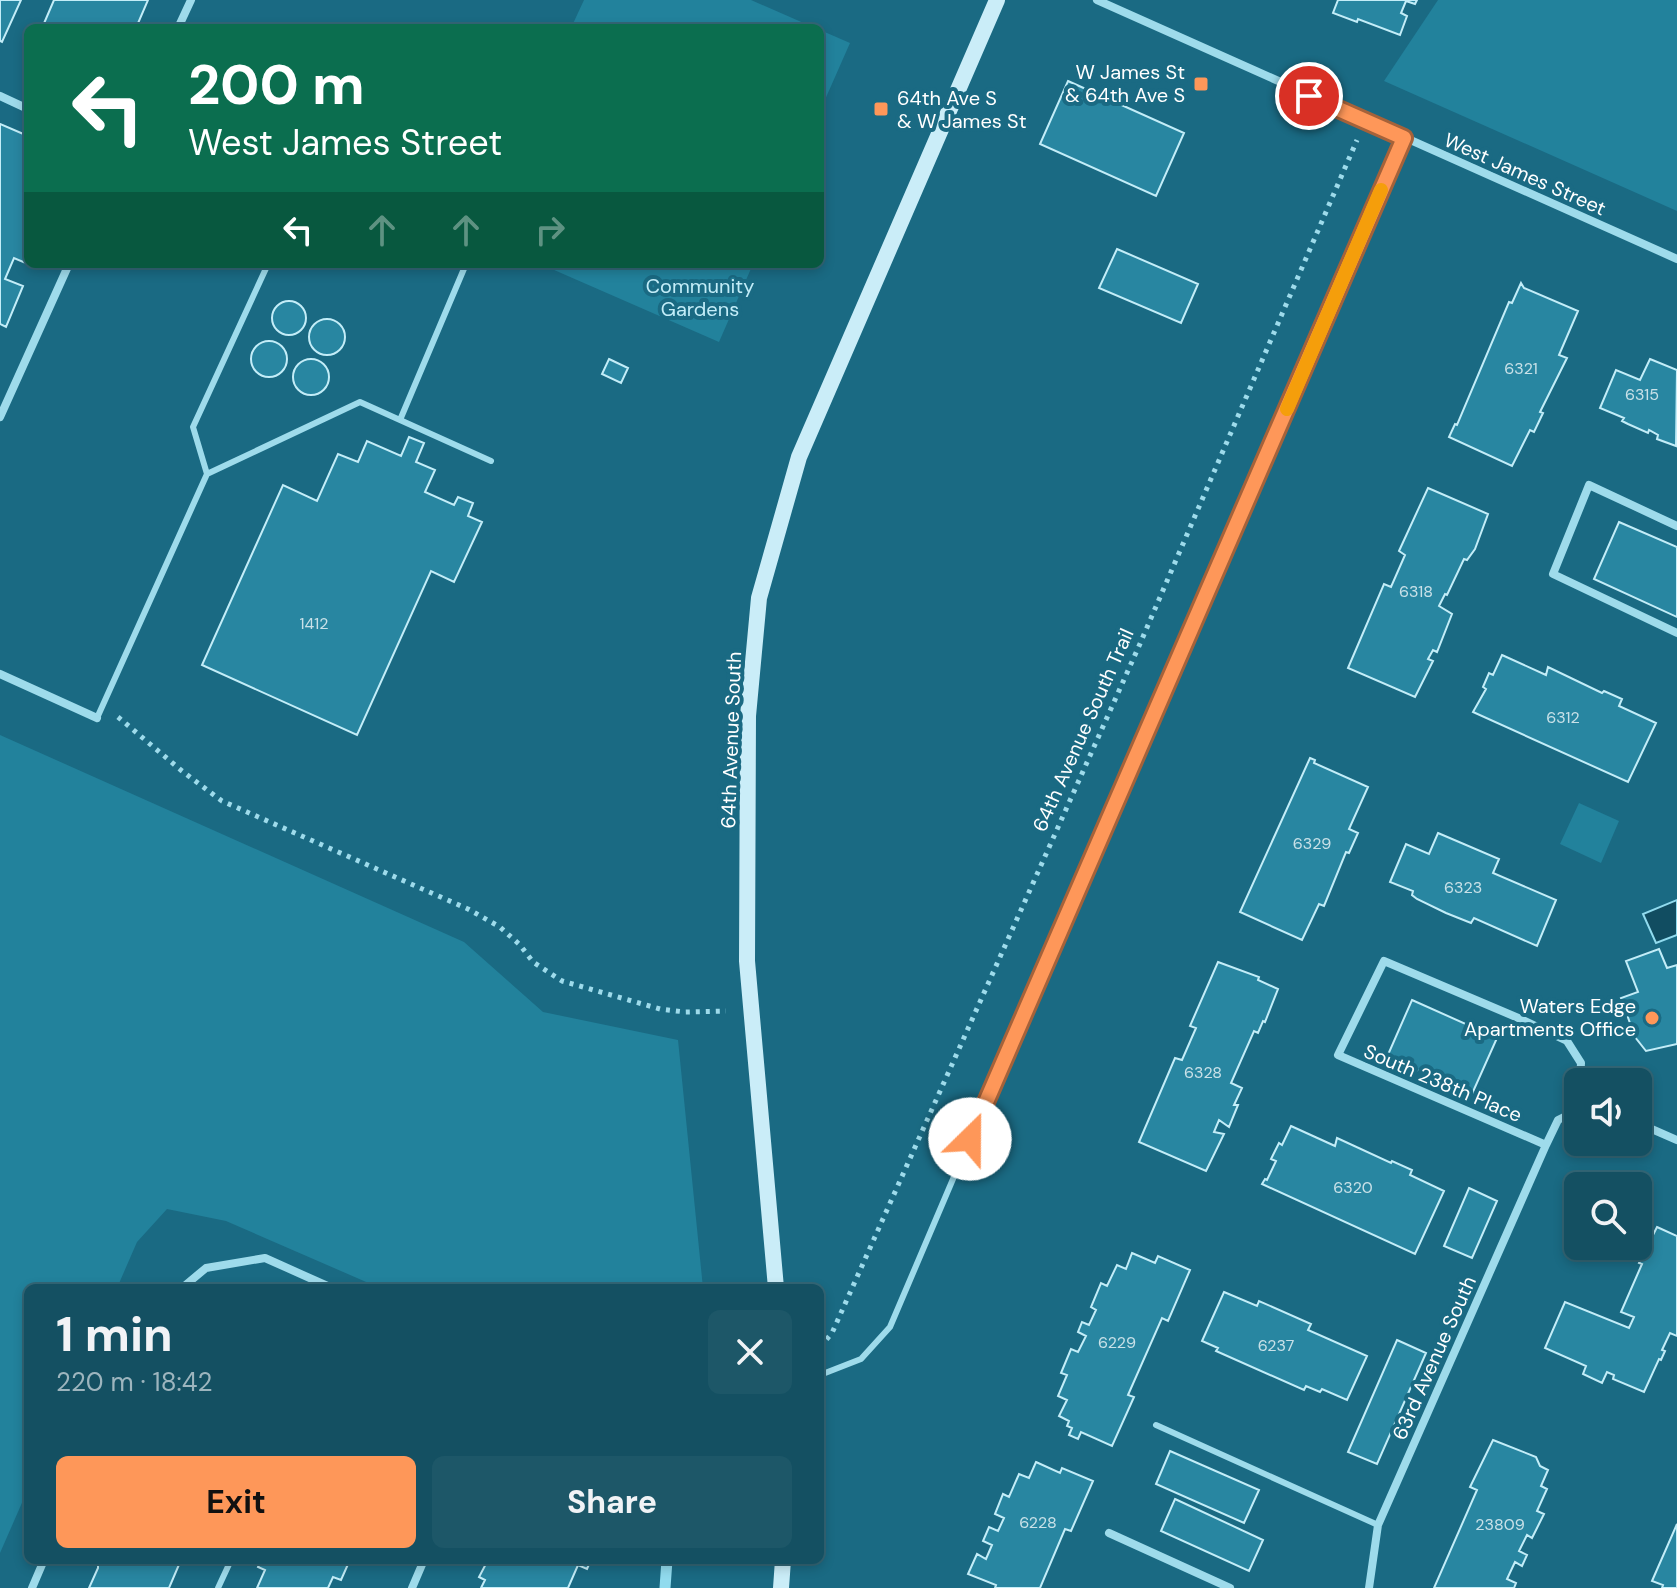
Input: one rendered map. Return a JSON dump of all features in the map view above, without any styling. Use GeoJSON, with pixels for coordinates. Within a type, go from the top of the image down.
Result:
{"type":"FeatureCollection","features":[{"type":"Feature","properties":{"kind":"street"},"geometry":{"type":"LineString","coordinates":[[180,24],[191,0]]}},
{"type":"Feature","properties":{"kind":"street","name":"64th Avenue South"},"geometry":{"type":"LineString","coordinates":[[776,1284],[747,961],[748,716],[759,598],[799,457],[997,0]]}},
{"type":"Feature","properties":{"kind":"street","name":"West James Street"},"geometry":{"type":"LineString","coordinates":[[1097,0],[1677,259]]}},
{"type":"Feature","properties":{"kind":"street"},"geometry":{"type":"LineString","coordinates":[[0,96],[24,107]]}},
{"type":"Feature","properties":{"kind":"street"},"geometry":{"type":"LineString","coordinates":[[0,417],[67,268]]}},
{"type":"Feature","properties":{"kind":"street"},"geometry":{"type":"LineString","coordinates":[[1677,526],[1589,485],[1553,574],[1677,633]]}},
{"type":"Feature","properties":{"kind":"street"},"geometry":{"type":"LineString","coordinates":[[0,674],[97,718]]}},
{"type":"Feature","properties":{"kind":"street","name":"South 238th Place"},"geometry":{"type":"LineString","coordinates":[[1546,1145],[1338,1055],[1384,961],[1567,1041],[1576,1052],[1581,1068]]}},
{"type":"Feature","properties":{"kind":"street"},"geometry":{"type":"LineString","coordinates":[[1546,1145],[1558,1120],[1564,1117]]}},
{"type":"Feature","properties":{"kind":"street"},"geometry":{"type":"LineString","coordinates":[[1652,1129],[1677,1140]]}},
{"type":"Feature","properties":{"kind":"street","name":"63rd Avenue South"},"geometry":{"type":"LineString","coordinates":[[1369,1588],[1378,1525],[1546,1145]]}},
{"type":"Feature","properties":{"kind":"street"},"geometry":{"type":"LineString","coordinates":[[187,1284],[206,1268],[265,1258],[323,1284]]}},
{"type":"Feature","properties":{"kind":"street"},"geometry":{"type":"LineString","coordinates":[[1109,1533],[1230,1588]]}},
{"type":"Feature","properties":{"kind":"street"},"geometry":{"type":"LineString","coordinates":[[32,1588],[42,1564]]}},
{"type":"Feature","properties":{"kind":"street"},"geometry":{"type":"LineString","coordinates":[[412,1588],[422,1564]]}},
{"type":"Feature","properties":{"kind":"street"},"geometry":{"type":"LineString","coordinates":[[781,1588],[783,1564]]}},
{"type":"Feature","properties":{"kind":"lane"},"geometry":{"type":"LineString","coordinates":[[824,1373],[861,1359],[890,1327],[1404,138]]}},
{"type":"Feature","properties":{"kind":"lane"},"geometry":{"type":"LineString","coordinates":[[207,474],[193,427],[266,268]]}},
{"type":"Feature","properties":{"kind":"lane"},"geometry":{"type":"LineString","coordinates":[[400,420],[464,268]]}},
{"type":"Feature","properties":{"kind":"lane"},"geometry":{"type":"LineString","coordinates":[[97,718],[207,474],[360,402],[491,461]]}},
{"type":"Feature","properties":{"kind":"lane"},"geometry":{"type":"LineString","coordinates":[[1156,1425],[1378,1525]]}},
{"type":"Feature","properties":{"kind":"lane"},"geometry":{"type":"LineString","coordinates":[[218,1588],[229,1564]]}},
{"type":"Feature","properties":{"kind":"path","name":"64th Avenue South Trail"},"geometry":{"type":"LineString","coordinates":[[824,1342],[839,1318],[1126,674],[1366,121]]}},
{"type":"Feature","properties":{"kind":"path"},"geometry":{"type":"LineString","coordinates":[[103,704],[222,801],[468,909],[500,927],[533,962],[562,981],[660,1009],[685,1012],[751,1010]]}},
{"type":"Feature","properties":{"kind":"green space"},"geometry":{"type":"Polygon","coordinates":[[[584,0],[751,0],[806,24],[573,24],[584,0]]]}},
{"type":"Feature","properties":{"kind":"green space"},"geometry":{"type":"Polygon","coordinates":[[[1438,0],[1677,0],[1677,211],[1384,81],[1438,0]]]}},
{"type":"Feature","properties":{"kind":"green space"},"geometry":{"type":"Polygon","coordinates":[[[824,32],[850,43],[824,102],[824,32]]]}},
{"type":"Feature","properties":{"kind":"green space","name":"Community Gardens"},"geometry":{"type":"Polygon","coordinates":[[[550,268],[751,268],[719,342],[550,268]]]}},
{"type":"Feature","properties":{"kind":"green space"},"geometry":{"type":"Polygon","coordinates":[[[0,735],[464,942],[543,1012],[678,1040],[703,1284],[371,1284],[226,1221],[167,1209],[137,1242],[119,1284],[24,1284],[24,1498],[0,1553],[0,735]]]}},
{"type":"Feature","properties":{"kind":"green space"},"geometry":{"type":"Polygon","coordinates":[[[1579,803],[1619,821],[1601,863],[1560,844],[1579,803]]]}},
{"type":"Feature","properties":{"kind":"shaded area"},"geometry":{"type":"Polygon","coordinates":[[[1677,900],[1677,935],[1656,943],[1643,914],[1677,900]]]}},
{"type":"Feature","properties":{"kind":"building"},"geometry":{"type":"Polygon","coordinates":[[[0,0],[21,0],[2,42],[0,41],[0,0]]]}},
{"type":"Feature","properties":{"kind":"building"},"geometry":{"type":"Polygon","coordinates":[[[54,0],[148,0],[138,24],[44,24],[54,0]]]}},
{"type":"Feature","properties":{"kind":"building"},"geometry":{"type":"Polygon","coordinates":[[[1338,0],[1417,0],[1415,4],[1406,1],[1401,13],[1407,16],[1400,35],[1333,13],[1338,0]]]}},
{"type":"Feature","properties":{"kind":"building"},"geometry":{"type":"Polygon","coordinates":[[[1068,81],[1184,133],[1156,196],[1040,144],[1068,81]]]}},
{"type":"Feature","properties":{"kind":"building"},"geometry":{"type":"Polygon","coordinates":[[[0,124],[24,134],[24,262],[14,258],[5,279],[23,286],[6,327],[0,324],[0,124]]]}},
{"type":"Feature","properties":{"kind":"building"},"geometry":{"type":"Polygon","coordinates":[[[1117,249],[1198,284],[1181,323],[1099,288],[1117,249]]]}},
{"type":"Feature","properties":{"kind":"building"},"geometry":{"type":"Polygon","coordinates":[[[1521,283],[1524,288],[1578,311],[1559,355],[1567,358],[1540,412],[1543,413],[1534,432],[1530,430],[1512,466],[1449,437],[1457,425],[1509,302],[1512,303],[1521,283]]]}},
{"type":"Feature","properties":{"kind":"building"},"geometry":{"type":"Polygon","coordinates":[[[289,301],[301,306],[306,318],[301,330],[289,335],[277,330],[272,318],[277,306],[289,301]]]}},
{"type":"Feature","properties":{"kind":"building"},"geometry":{"type":"Polygon","coordinates":[[[327,319],[340,324],[345,337],[340,350],[327,355],[314,350],[309,337],[314,324],[327,319]]]}},
{"type":"Feature","properties":{"kind":"building"},"geometry":{"type":"Polygon","coordinates":[[[269,341],[282,346],[287,359],[282,372],[269,377],[256,372],[251,359],[256,346],[269,341]]]}},
{"type":"Feature","properties":{"kind":"building"},"geometry":{"type":"Polygon","coordinates":[[[311,359],[323,365],[329,377],[323,389],[311,395],[299,389],[293,377],[299,365],[311,359]]]}},
{"type":"Feature","properties":{"kind":"building"},"geometry":{"type":"Polygon","coordinates":[[[609,359],[628,368],[621,383],[602,374],[609,359]]]}},
{"type":"Feature","properties":{"kind":"building"},"geometry":{"type":"Polygon","coordinates":[[[1650,359],[1677,370],[1676,446],[1600,408],[1616,370],[1640,380],[1650,359]]]}},
{"type":"Feature","properties":{"kind":"building"},"geometry":{"type":"Polygon","coordinates":[[[409,437],[424,443],[416,462],[435,470],[425,492],[454,505],[458,497],[473,503],[468,516],[482,522],[454,582],[431,571],[357,735],[202,665],[283,485],[317,501],[338,454],[358,462],[367,441],[401,456],[409,437]]]}},
{"type":"Feature","properties":{"kind":"building"},"geometry":{"type":"Polygon","coordinates":[[[1428,488],[1488,514],[1475,549],[1467,560],[1464,559],[1439,606],[1452,614],[1437,652],[1433,650],[1428,659],[1433,661],[1415,697],[1348,668],[1384,584],[1391,587],[1405,555],[1399,551],[1428,488]]]}},
{"type":"Feature","properties":{"kind":"building"},"geometry":{"type":"Polygon","coordinates":[[[1619,522],[1677,547],[1677,617],[1594,579],[1619,522]]]}},
{"type":"Feature","properties":{"kind":"building"},"geometry":{"type":"Polygon","coordinates":[[[1502,655],[1546,675],[1548,667],[1602,693],[1604,691],[1622,699],[1619,706],[1656,723],[1628,782],[1473,712],[1486,689],[1483,687],[1489,673],[1493,675],[1502,655]]]}},
{"type":"Feature","properties":{"kind":"building"},"geometry":{"type":"Polygon","coordinates":[[[1310,758],[1315,760],[1314,763],[1368,787],[1349,829],[1358,833],[1349,853],[1346,852],[1324,906],[1319,904],[1302,940],[1240,912],[1310,758]]]}},
{"type":"Feature","properties":{"kind":"building"},"geometry":{"type":"Polygon","coordinates":[[[1438,833],[1499,859],[1493,873],[1556,900],[1537,946],[1474,918],[1471,923],[1446,913],[1417,899],[1412,895],[1413,891],[1390,882],[1406,844],[1429,854],[1438,833]]]}},
{"type":"Feature","properties":{"kind":"building","name":"Waters Edge Apartments Office"},"geometry":{"type":"Polygon","coordinates":[[[1659,949],[1667,968],[1677,965],[1677,1044],[1646,1051],[1635,1037],[1621,998],[1638,992],[1626,961],[1659,949]]]}},
{"type":"Feature","properties":{"kind":"building"},"geometry":{"type":"Polygon","coordinates":[[[1218,962],[1259,977],[1258,980],[1278,989],[1265,1022],[1258,1033],[1254,1031],[1231,1083],[1242,1088],[1234,1105],[1238,1105],[1229,1127],[1219,1120],[1214,1132],[1224,1134],[1206,1171],[1139,1142],[1175,1058],[1182,1060],[1196,1028],[1190,1026],[1218,962]]]}},
{"type":"Feature","properties":{"kind":"building"},"geometry":{"type":"Polygon","coordinates":[[[1412,1000],[1497,1038],[1472,1094],[1387,1057],[1412,1000]]]}},
{"type":"Feature","properties":{"kind":"building"},"geometry":{"type":"Polygon","coordinates":[[[1291,1126],[1335,1146],[1337,1138],[1392,1161],[1412,1170],[1410,1175],[1444,1191],[1415,1254],[1262,1184],[1276,1161],[1271,1159],[1279,1143],[1282,1145],[1291,1126]]]}},
{"type":"Feature","properties":{"kind":"building"},"geometry":{"type":"Polygon","coordinates":[[[1469,1188],[1497,1201],[1472,1258],[1444,1246],[1469,1188]]]}},
{"type":"Feature","properties":{"kind":"building"},"geometry":{"type":"Polygon","coordinates":[[[1657,1227],[1677,1236],[1677,1336],[1670,1333],[1662,1350],[1665,1351],[1644,1392],[1613,1379],[1614,1375],[1607,1372],[1602,1383],[1583,1374],[1586,1366],[1545,1348],[1565,1302],[1629,1328],[1634,1317],[1621,1312],[1642,1264],[1639,1263],[1640,1260],[1652,1260],[1652,1237],[1657,1227]]]}},
{"type":"Feature","properties":{"kind":"building"},"geometry":{"type":"Polygon","coordinates":[[[1132,1253],[1155,1263],[1158,1256],[1190,1270],[1168,1321],[1162,1318],[1128,1395],[1134,1397],[1112,1446],[1081,1432],[1078,1439],[1069,1435],[1072,1428],[1067,1426],[1069,1421],[1059,1416],[1067,1400],[1058,1396],[1067,1375],[1061,1373],[1071,1349],[1078,1352],[1086,1336],[1078,1332],[1082,1322],[1089,1325],[1096,1310],[1091,1307],[1101,1283],[1107,1286],[1117,1265],[1126,1269],[1132,1253]]]}},
{"type":"Feature","properties":{"kind":"building"},"geometry":{"type":"Polygon","coordinates":[[[1224,1292],[1257,1306],[1259,1301],[1311,1324],[1308,1330],[1367,1356],[1347,1400],[1322,1389],[1320,1392],[1306,1386],[1304,1390],[1216,1351],[1218,1348],[1202,1341],[1224,1292]]]}},
{"type":"Feature","properties":{"kind":"building"},"geometry":{"type":"Polygon","coordinates":[[[1397,1340],[1426,1353],[1377,1464],[1348,1452],[1397,1340]]]}},
{"type":"Feature","properties":{"kind":"building"},"geometry":{"type":"Polygon","coordinates":[[[1493,1440],[1536,1457],[1540,1466],[1548,1470],[1541,1486],[1547,1489],[1537,1511],[1544,1514],[1532,1538],[1527,1535],[1519,1551],[1527,1555],[1522,1566],[1515,1562],[1507,1579],[1516,1583],[1514,1588],[1434,1588],[1477,1490],[1470,1487],[1493,1440]]]}},
{"type":"Feature","properties":{"kind":"building"},"geometry":{"type":"Polygon","coordinates":[[[1170,1451],[1259,1490],[1244,1523],[1156,1484],[1170,1451]]]}},
{"type":"Feature","properties":{"kind":"building"},"geometry":{"type":"Polygon","coordinates":[[[1036,1462],[1060,1473],[1062,1468],[1093,1481],[1071,1531],[1065,1529],[1040,1588],[995,1588],[996,1585],[968,1574],[977,1554],[986,1559],[992,1545],[983,1541],[989,1527],[998,1531],[1004,1518],[995,1514],[1003,1494],[1009,1497],[1019,1474],[1029,1478],[1036,1462]]]}},
{"type":"Feature","properties":{"kind":"building"},"geometry":{"type":"Polygon","coordinates":[[[1175,1499],[1263,1540],[1249,1571],[1161,1531],[1175,1499]]]}},
{"type":"Feature","properties":{"kind":"building"},"geometry":{"type":"Polygon","coordinates":[[[1677,1524],[1677,1588],[1662,1588],[1663,1585],[1652,1581],[1677,1524]]]}},
{"type":"Feature","properties":{"kind":"building"},"geometry":{"type":"Polygon","coordinates":[[[98,1564],[179,1564],[169,1588],[89,1588],[98,1564]]]}},
{"type":"Feature","properties":{"kind":"building"},"geometry":{"type":"Polygon","coordinates":[[[259,1564],[348,1564],[341,1580],[333,1577],[328,1588],[257,1588],[265,1570],[258,1567],[259,1564]]]}},
{"type":"Feature","properties":{"kind":"building"},"geometry":{"type":"Polygon","coordinates":[[[486,1564],[589,1564],[587,1569],[578,1565],[568,1588],[481,1588],[485,1580],[479,1577],[486,1564]]]}},
{"type":"Feature","properties":{"kind":"waterway"},"geometry":{"type":"LineString","coordinates":[[665,1588],[667,1564]]}},
{"type":"Feature","properties":{"kind":"slow traffic"},"geometry":{"type":"LineString","coordinates":[[1287,409],[1381,190]]}},
{"type":"Feature","properties":{"kind":"place","name":"W James St & 64th Ave S"},"geometry":{"type":"Point","coordinates":[1201,84]}},
{"type":"Feature","properties":{"kind":"place","name":"64th Ave S & W James St"},"geometry":{"type":"Point","coordinates":[881,109]}},
{"type":"Feature","properties":{"kind":"place","name":"Waters Edge Apartments Office"},"geometry":{"type":"Point","coordinates":[1652,1018]}},
{"type":"Feature","properties":{"kind":"route"},"geometry":{"type":"LineString","coordinates":[[970,1139],[1404,138],[1309,96]]}}]}
